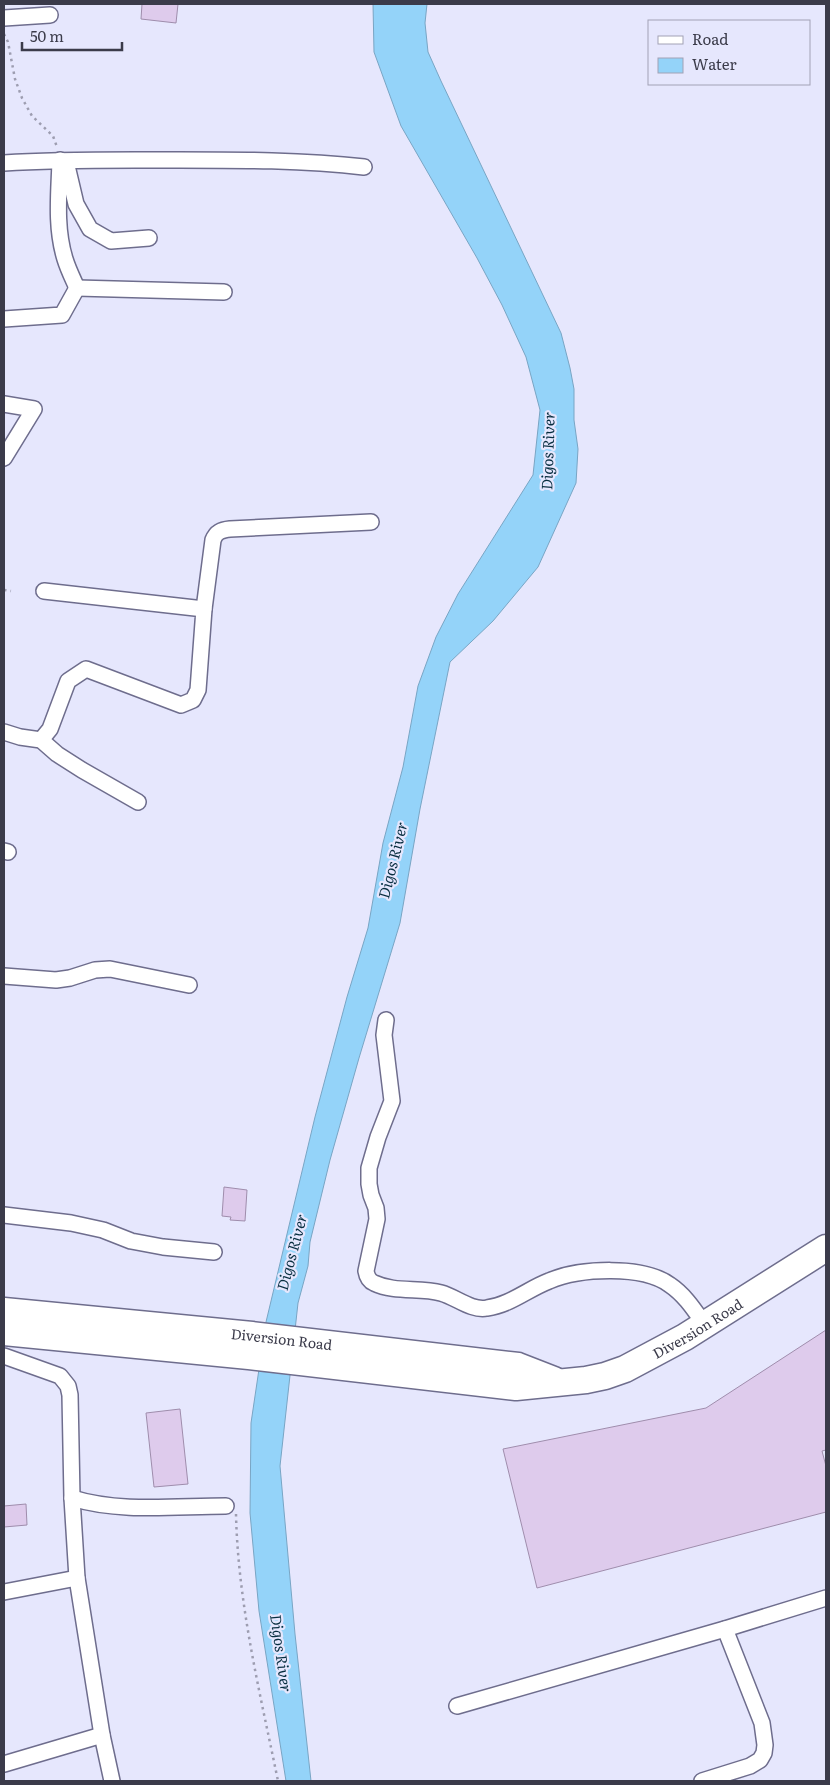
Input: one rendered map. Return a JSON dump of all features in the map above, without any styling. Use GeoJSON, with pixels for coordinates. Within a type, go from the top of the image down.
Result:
{"type":"FeatureCollection","features":[{"type":"Feature","properties":{"kind":"highway","name":"Diversion Road"},"geometry":{"type":"LineString","coordinates":[[4,1311],[326,1354],[518,1366],[557,1382],[586,1380],[625,1369],[656,1354],[826,1248]]}},
{"type":"Feature","properties":{"kind":"highway","name":"Diversion Road"},"geometry":{"type":"LineString","coordinates":[[4,1332],[250,1345]]}},
{"type":"Feature","properties":{"kind":"street"},"geometry":{"type":"LineString","coordinates":[[4,18],[50,15]]}},
{"type":"Feature","properties":{"kind":"street"},"geometry":{"type":"LineString","coordinates":[[60,160],[68,170],[76,204],[90,229],[110,241],[149,238]]}},
{"type":"Feature","properties":{"kind":"street"},"geometry":{"type":"LineString","coordinates":[[60,160],[58,211],[61,243],[65,261],[77,288]]}},
{"type":"Feature","properties":{"kind":"street"},"geometry":{"type":"LineString","coordinates":[[4,163],[60,160],[253,160],[364,167]]}},
{"type":"Feature","properties":{"kind":"street"},"geometry":{"type":"LineString","coordinates":[[77,288],[224,292]]}},
{"type":"Feature","properties":{"kind":"street"},"geometry":{"type":"LineString","coordinates":[[4,319],[62,315],[77,288]]}},
{"type":"Feature","properties":{"kind":"street"},"geometry":{"type":"LineString","coordinates":[[4,404],[34,409],[4,458]]}},
{"type":"Feature","properties":{"kind":"street"},"geometry":{"type":"LineString","coordinates":[[41,740],[50,729],[68,681],[86,669],[180,705],[193,700],[198,690],[204,609],[213,540],[215,535],[221,531],[371,522]]}},
{"type":"Feature","properties":{"kind":"street"},"geometry":{"type":"LineString","coordinates":[[44,591],[204,609]]}},
{"type":"Feature","properties":{"kind":"street"},"geometry":{"type":"LineString","coordinates":[[4,732],[20,737],[41,740],[57,754],[82,770],[138,802]]}},
{"type":"Feature","properties":{"kind":"street"},"geometry":{"type":"LineString","coordinates":[[4,976],[56,980],[96,970],[110,969],[189,985]]}},
{"type":"Feature","properties":{"kind":"street"},"geometry":{"type":"LineString","coordinates":[[386,1020],[384,1035],[392,1101],[378,1137],[370,1168],[370,1195],[376,1208],[377,1219],[366,1271],[372,1283],[439,1292],[468,1305],[485,1309],[511,1300],[565,1275],[633,1271],[651,1275],[670,1285],[683,1296],[705,1325]]}},
{"type":"Feature","properties":{"kind":"street"},"geometry":{"type":"LineString","coordinates":[[4,1215],[70,1223],[103,1230],[131,1241],[163,1247],[214,1252]]}},
{"type":"Feature","properties":{"kind":"street"},"geometry":{"type":"LineString","coordinates":[[4,1356],[60,1376],[68,1386],[70,1395],[72,1498],[78,1578],[102,1735],[112,1781]]}},
{"type":"Feature","properties":{"kind":"street"},"geometry":{"type":"LineString","coordinates":[[72,1498],[115,1506],[231,1506]]}},
{"type":"Feature","properties":{"kind":"street"},"geometry":{"type":"LineString","coordinates":[[4,1592],[78,1578]]}},
{"type":"Feature","properties":{"kind":"street"},"geometry":{"type":"LineString","coordinates":[[457,1706],[826,1598]]}},
{"type":"Feature","properties":{"kind":"street"},"geometry":{"type":"LineString","coordinates":[[702,1781],[750,1766],[760,1760],[764,1753],[765,1745],[762,1722],[725,1629]]}},
{"type":"Feature","properties":{"kind":"street"},"geometry":{"type":"LineString","coordinates":[[4,1764],[102,1735]]}},
{"type":"Feature","properties":{"kind":"path"},"geometry":{"type":"LineString","coordinates":[[4,34],[8,42],[15,79],[22,98],[32,116],[53,136],[60,160]]}},
{"type":"Feature","properties":{"kind":"path"},"geometry":{"type":"LineString","coordinates":[[4,590],[11,591]]}},
{"type":"Feature","properties":{"kind":"path"},"geometry":{"type":"LineString","coordinates":[[231,1506],[246,1618],[278,1781]]}},
{"type":"Feature","properties":{"kind":"water","name":"Digos River"},"geometry":{"type":"Polygon","coordinates":[[[373,4],[427,4],[425,23],[428,52],[561,333],[574,389],[574,420],[578,449],[576,483],[538,567],[493,621],[450,662],[420,809],[400,923],[330,1160],[310,1242],[308,1266],[298,1303],[280,1466],[295,1634],[311,1781],[286,1781],[259,1611],[250,1513],[251,1423],[266,1322],[315,1117],[347,997],[368,928],[383,843],[403,767],[418,686],[436,637],[458,594],[533,475],[540,410],[526,357],[502,305],[401,126],[374,52],[373,4]]]}},
{"type":"Feature","properties":{"kind":"building"},"geometry":{"type":"Polygon","coordinates":[[[142,4],[178,4],[176,23],[141,19],[142,4]]]}},
{"type":"Feature","properties":{"kind":"building"},"geometry":{"type":"Polygon","coordinates":[[[224,1187],[247,1190],[245,1221],[230,1220],[231,1217],[222,1216],[224,1187]]]}},
{"type":"Feature","properties":{"kind":"building"},"geometry":{"type":"Polygon","coordinates":[[[826,1330],[826,1450],[822,1451],[826,1466],[826,1512],[537,1588],[503,1449],[706,1408],[826,1330]]]}},
{"type":"Feature","properties":{"kind":"building"},"geometry":{"type":"Polygon","coordinates":[[[180,1409],[188,1484],[154,1487],[146,1413],[180,1409]]]}},
{"type":"Feature","properties":{"kind":"building"},"geometry":{"type":"Polygon","coordinates":[[[26,1504],[27,1525],[4,1527],[4,1506],[26,1504]]]}}]}
